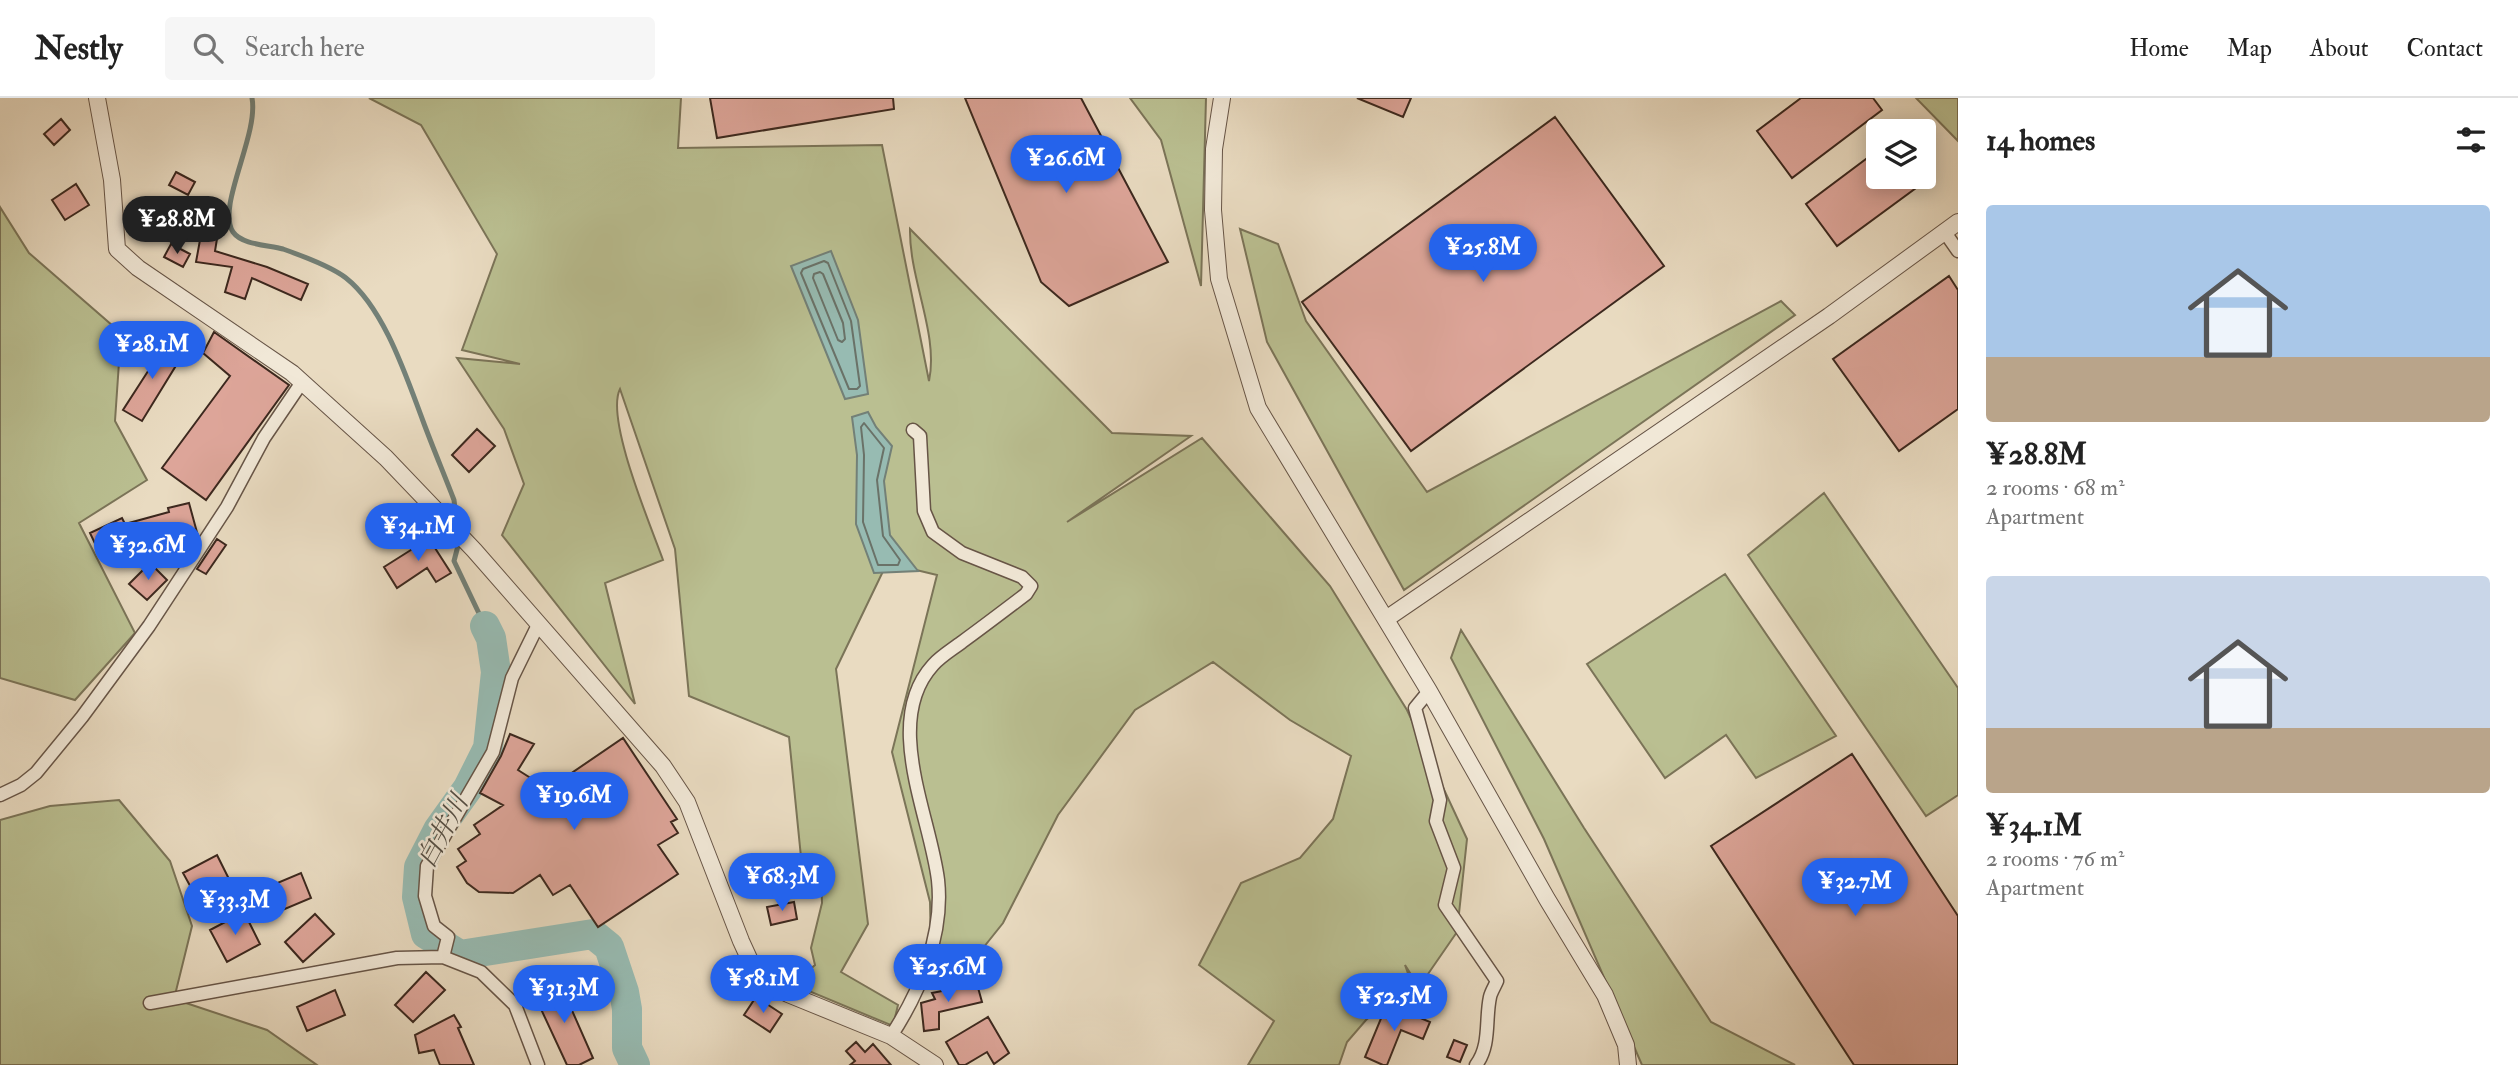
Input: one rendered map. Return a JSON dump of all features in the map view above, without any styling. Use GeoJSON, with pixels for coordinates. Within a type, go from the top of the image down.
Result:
{"type":"FeatureCollection","features":[{"type":"Feature","properties":{"kind":"street"},"geometry":{"type":"LineString","coordinates":[[97,98],[112,180],[117,249],[138,268],[292,373],[386,458],[474,550],[663,766],[687,802],[741,942],[752,965],[765,980],[788,994],[891,1036],[934,1065]]}},
{"type":"Feature","properties":{"kind":"street"},"geometry":{"type":"LineString","coordinates":[[1222,98],[1214,149],[1213,211],[1219,279],[1258,408],[1429,691],[1605,995],[1626,1045],[1628,1065]]}},
{"type":"Feature","properties":{"kind":"street"},"geometry":{"type":"LineString","coordinates":[[1386,619],[1829,316],[1958,222]]}},
{"type":"Feature","properties":{"kind":"street"},"geometry":{"type":"LineString","coordinates":[[1944,231],[1958,251]]}},
{"type":"Feature","properties":{"kind":"street"},"geometry":{"type":"LineString","coordinates":[[0,795],[21,785],[36,773],[149,626],[227,507],[264,438],[302,382]]}},
{"type":"Feature","properties":{"kind":"street"},"geometry":{"type":"LineString","coordinates":[[891,1036],[908,1010],[930,953],[938,911],[938,881],[912,760],[909,721],[915,694],[933,664],[1026,594],[1031,586],[1022,577],[962,553],[933,532],[924,511],[920,436],[913,430]]}},
{"type":"Feature","properties":{"kind":"street"},"geometry":{"type":"LineString","coordinates":[[443,957],[448,937],[434,926],[425,896],[427,866],[493,751],[512,678],[538,625]]}},
{"type":"Feature","properties":{"kind":"street"},"geometry":{"type":"LineString","coordinates":[[1429,691],[1415,708],[1440,800],[1436,821],[1454,868],[1445,905],[1497,981],[1490,995],[1489,1026],[1476,1065]]}},
{"type":"Feature","properties":{"kind":"street"},"geometry":{"type":"LineString","coordinates":[[150,1003],[397,958],[443,957],[481,972],[515,1005],[538,1065]]}},
{"type":"Feature","properties":{"kind":"green space"},"geometry":{"type":"Polygon","coordinates":[[[369,98],[681,98],[678,148],[882,145],[929,381],[930,344],[914,267],[910,229],[1112,433],[1191,436],[1067,522],[1202,438],[1330,586],[1407,710],[1467,839],[1457,932],[1419,987],[1405,965],[1416,996],[1394,996],[1366,1020],[1347,1042],[1339,1065],[1248,1065],[1274,1021],[1199,965],[1241,883],[1300,858],[1333,819],[1351,756],[1290,720],[1213,662],[1135,710],[1058,815],[1003,923],[951,988],[920,989],[931,949],[930,902],[892,752],[937,575],[887,563],[836,669],[868,924],[841,972],[898,1005],[893,1026],[792,984],[815,965],[811,948],[822,903],[821,875],[802,867],[789,737],[689,696],[675,549],[620,389],[617,404],[624,447],[663,560],[605,583],[635,704],[502,535],[524,484],[504,429],[457,358],[520,364],[462,350],[497,254],[421,125],[369,98]]]}},
{"type":"Feature","properties":{"kind":"green space"},"geometry":{"type":"Polygon","coordinates":[[[1130,98],[1206,98],[1201,286],[1161,140],[1130,98]]]}},
{"type":"Feature","properties":{"kind":"green space"},"geometry":{"type":"Polygon","coordinates":[[[1916,98],[1958,98],[1958,141],[1916,98]]]}},
{"type":"Feature","properties":{"kind":"green space"},"geometry":{"type":"Polygon","coordinates":[[[0,207],[29,253],[121,333],[115,421],[147,480],[79,523],[135,633],[75,700],[0,678],[0,207]]]}},
{"type":"Feature","properties":{"kind":"green space"},"geometry":{"type":"Polygon","coordinates":[[[1240,229],[1278,244],[1306,321],[1427,492],[1781,301],[1795,315],[1404,590],[1267,342],[1240,229]]]}},
{"type":"Feature","properties":{"kind":"green space"},"geometry":{"type":"Polygon","coordinates":[[[1824,493],[1958,688],[1958,795],[1926,816],[1748,555],[1824,493]]]}},
{"type":"Feature","properties":{"kind":"green space"},"geometry":{"type":"Polygon","coordinates":[[[1725,574],[1836,736],[1756,778],[1726,735],[1665,778],[1587,664],[1725,574]]]}},
{"type":"Feature","properties":{"kind":"green space"},"geometry":{"type":"Polygon","coordinates":[[[1461,630],[1584,828],[1711,1022],[1795,1065],[1642,1065],[1544,839],[1451,658],[1461,630]]]}},
{"type":"Feature","properties":{"kind":"green space"},"geometry":{"type":"Polygon","coordinates":[[[119,800],[170,861],[192,926],[174,999],[267,1030],[317,1065],[0,1065],[0,820],[50,806],[119,800]]]}},
{"type":"Feature","properties":{"kind":"water"},"geometry":{"type":"Polygon","coordinates":[[[831,251],[858,320],[868,394],[845,399],[791,266],[831,251]]]}},
{"type":"Feature","properties":{"kind":"water"},"geometry":{"type":"Polygon","coordinates":[[[868,412],[876,427],[892,446],[884,481],[890,535],[918,571],[874,573],[856,524],[857,455],[852,417],[868,412]]]}},
{"type":"Feature","properties":{"kind":"building"},"geometry":{"type":"Polygon","coordinates":[[[710,98],[893,98],[894,109],[717,138],[710,98]]]}},
{"type":"Feature","properties":{"kind":"building"},"geometry":{"type":"Polygon","coordinates":[[[965,98],[1081,98],[1168,262],[1069,306],[1041,282],[965,98]]]}},
{"type":"Feature","properties":{"kind":"building"},"geometry":{"type":"Polygon","coordinates":[[[1357,98],[1411,98],[1403,117],[1357,98]]]}},
{"type":"Feature","properties":{"kind":"building"},"geometry":{"type":"Polygon","coordinates":[[[1801,98],[1873,98],[1882,110],[1866,119],[1866,122],[1792,178],[1757,131],[1801,98]]]}},
{"type":"Feature","properties":{"kind":"building"},"geometry":{"type":"Polygon","coordinates":[[[1555,117],[1664,266],[1411,451],[1302,302],[1555,117]]]}},
{"type":"Feature","properties":{"kind":"building"},"geometry":{"type":"Polygon","coordinates":[[[61,119],[70,130],[54,145],[44,134],[61,119]]]}},
{"type":"Feature","properties":{"kind":"building"},"geometry":{"type":"Polygon","coordinates":[[[1866,159],[1866,189],[1915,189],[1837,246],[1806,204],[1866,159]]]}},
{"type":"Feature","properties":{"kind":"building"},"geometry":{"type":"Polygon","coordinates":[[[176,172],[195,182],[188,195],[169,185],[176,172]]]}},
{"type":"Feature","properties":{"kind":"building"},"geometry":{"type":"Polygon","coordinates":[[[76,184],[89,205],[65,220],[52,200],[76,184]]]}},
{"type":"Feature","properties":{"kind":"building"},"geometry":{"type":"Polygon","coordinates":[[[204,218],[220,220],[215,251],[267,267],[308,284],[301,300],[252,278],[245,299],[225,292],[232,267],[196,262],[204,218]]]}},
{"type":"Feature","properties":{"kind":"building"},"geometry":{"type":"Polygon","coordinates":[[[171,244],[190,254],[183,267],[164,257],[171,244]]]}},
{"type":"Feature","properties":{"kind":"building"},"geometry":{"type":"Polygon","coordinates":[[[1949,276],[1958,290],[1958,409],[1899,451],[1833,359],[1949,276]]]}},
{"type":"Feature","properties":{"kind":"building"},"geometry":{"type":"Polygon","coordinates":[[[214,332],[289,385],[206,500],[162,468],[230,376],[203,353],[214,332]]]}},
{"type":"Feature","properties":{"kind":"building"},"geometry":{"type":"Polygon","coordinates":[[[152,343],[180,359],[142,421],[123,410],[152,365],[142,360],[152,343]]]}},
{"type":"Feature","properties":{"kind":"building"},"geometry":{"type":"Polygon","coordinates":[[[477,429],[495,446],[469,472],[452,455],[477,429]]]}},
{"type":"Feature","properties":{"kind":"building"},"geometry":{"type":"Polygon","coordinates":[[[189,503],[198,536],[168,545],[169,548],[148,554],[142,532],[99,552],[90,533],[122,518],[125,524],[169,512],[168,508],[189,503]]]}},
{"type":"Feature","properties":{"kind":"building"},"geometry":{"type":"Polygon","coordinates":[[[426,534],[451,573],[436,582],[427,568],[397,588],[384,567],[414,548],[411,543],[426,534]]]}},
{"type":"Feature","properties":{"kind":"building"},"geometry":{"type":"Polygon","coordinates":[[[217,539],[226,545],[206,574],[197,569],[217,539]]]}},
{"type":"Feature","properties":{"kind":"building"},"geometry":{"type":"Polygon","coordinates":[[[150,563],[167,580],[147,600],[129,584],[150,563]]]}},
{"type":"Feature","properties":{"kind":"building"},"geometry":{"type":"Polygon","coordinates":[[[510,734],[534,744],[518,770],[548,789],[623,738],[677,819],[671,822],[678,833],[658,845],[678,874],[598,927],[570,885],[553,895],[540,875],[513,893],[479,892],[467,883],[457,867],[466,861],[458,849],[480,834],[474,825],[503,805],[480,793],[510,734]]]}},
{"type":"Feature","properties":{"kind":"building"},"geometry":{"type":"Polygon","coordinates":[[[1852,754],[1958,916],[1958,1065],[1854,1065],[1711,846],[1852,754]]]}},
{"type":"Feature","properties":{"kind":"building"},"geometry":{"type":"Polygon","coordinates":[[[217,855],[233,887],[200,904],[183,873],[217,855]]]}},
{"type":"Feature","properties":{"kind":"building"},"geometry":{"type":"Polygon","coordinates":[[[301,873],[311,898],[273,914],[263,889],[301,873]]]}},
{"type":"Feature","properties":{"kind":"building"},"geometry":{"type":"Polygon","coordinates":[[[794,902],[797,919],[771,925],[767,907],[794,902]]]}},
{"type":"Feature","properties":{"kind":"building"},"geometry":{"type":"Polygon","coordinates":[[[244,912],[260,944],[227,962],[210,930],[244,912]]]}},
{"type":"Feature","properties":{"kind":"building"},"geometry":{"type":"Polygon","coordinates":[[[315,914],[334,934],[303,962],[285,942],[315,914]]]}},
{"type":"Feature","properties":{"kind":"building"},"geometry":{"type":"Polygon","coordinates":[[[426,972],[445,990],[413,1022],[395,1005],[426,972]]]}},
{"type":"Feature","properties":{"kind":"building"},"geometry":{"type":"Polygon","coordinates":[[[559,981],[593,1058],[579,1065],[567,1065],[534,994],[559,981]]]}},
{"type":"Feature","properties":{"kind":"building"},"geometry":{"type":"Polygon","coordinates":[[[977,984],[982,1002],[939,1012],[939,1029],[924,1031],[921,1003],[935,999],[932,993],[977,984]]]}},
{"type":"Feature","properties":{"kind":"building"},"geometry":{"type":"Polygon","coordinates":[[[335,990],[345,1015],[307,1031],[297,1007],[335,990]]]}},
{"type":"Feature","properties":{"kind":"building"},"geometry":{"type":"Polygon","coordinates":[[[756,997],[782,1014],[770,1032],[744,1015],[756,997]]]}},
{"type":"Feature","properties":{"kind":"building"},"geometry":{"type":"Polygon","coordinates":[[[1387,1004],[1430,1022],[1423,1039],[1401,1030],[1387,1065],[1383,1065],[1365,1057],[1387,1004]]]}},
{"type":"Feature","properties":{"kind":"building"},"geometry":{"type":"Polygon","coordinates":[[[454,1015],[474,1065],[440,1065],[434,1050],[419,1053],[415,1035],[454,1015]]]}},
{"type":"Feature","properties":{"kind":"building"},"geometry":{"type":"Polygon","coordinates":[[[988,1017],[1009,1053],[994,1064],[987,1052],[965,1065],[959,1065],[946,1042],[988,1017]]]}},
{"type":"Feature","properties":{"kind":"building"},"geometry":{"type":"Polygon","coordinates":[[[1454,1040],[1467,1045],[1460,1062],[1447,1057],[1454,1040]]]}},
{"type":"Feature","properties":{"kind":"building"},"geometry":{"type":"Polygon","coordinates":[[[856,1042],[865,1052],[873,1044],[891,1065],[850,1065],[855,1061],[846,1051],[856,1042]]]}},
{"type":"Feature","properties":{"kind":"waterway"},"geometry":{"type":"LineString","coordinates":[[252,98],[250,131],[230,206],[229,221],[233,232],[243,240],[283,249],[333,270],[360,291],[383,325],[409,384],[454,500],[457,525]]}},
{"type":"Feature","properties":{"kind":"waterway"},"geometry":{"type":"LineString","coordinates":[[459,542],[454,561],[485,626]]}},
{"type":"Feature","properties":{"kind":"waterway","name":"白井川"},"geometry":{"type":"LineString","coordinates":[[485,626],[491,638],[496,672],[488,748],[468,788],[438,830],[419,867],[417,897],[426,934],[460,955],[593,934],[609,947],[624,992],[627,1048],[635,1065]]}}]}
